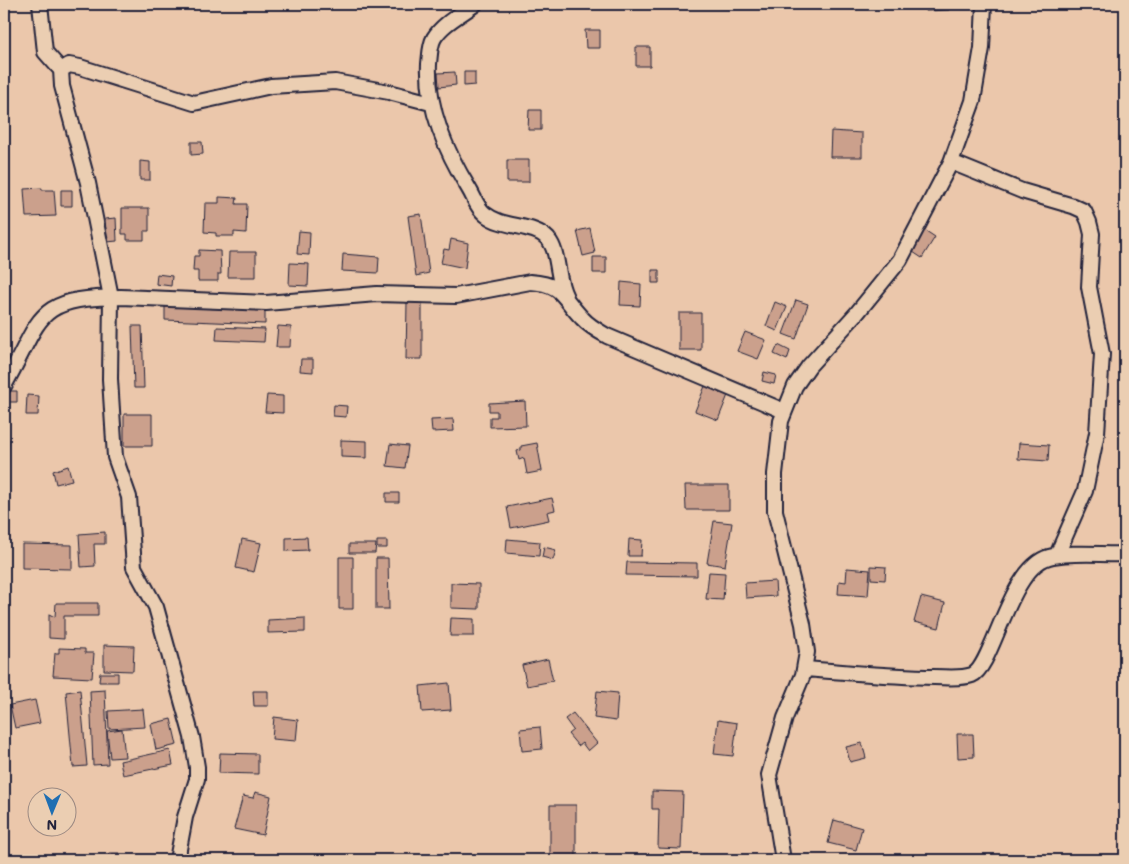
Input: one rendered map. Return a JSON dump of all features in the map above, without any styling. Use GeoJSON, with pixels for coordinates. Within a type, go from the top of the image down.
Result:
{"type":"FeatureCollection","features":[{"type":"Feature","properties":{"kind":"street"},"geometry":{"type":"LineString","coordinates":[[40,4],[45,52],[61,70],[62,86],[86,173],[111,297],[110,370],[115,457],[118,472],[127,487],[130,497],[134,567],[156,607],[192,737],[198,767],[177,860]]}},
{"type":"Feature","properties":{"kind":"street"},"geometry":{"type":"LineString","coordinates":[[475,4],[449,23],[434,39],[429,65],[431,103],[452,158],[481,211],[498,222],[538,232],[550,241],[555,255],[561,288],[586,322],[607,336],[784,411]]}},
{"type":"Feature","properties":{"kind":"street"},"geometry":{"type":"LineString","coordinates":[[782,860],[769,775],[785,718],[799,688],[805,669],[807,652],[803,624],[775,511],[777,449],[784,411],[795,386],[809,366],[857,313],[900,260],[951,162],[974,101],[982,48],[984,4]]}},
{"type":"Feature","properties":{"kind":"street"},"geometry":{"type":"LineString","coordinates":[[61,70],[69,65],[80,66],[194,103],[271,86],[321,82],[371,88],[431,103]]}},
{"type":"Feature","properties":{"kind":"street"},"geometry":{"type":"LineString","coordinates":[[951,162],[1022,192],[1073,206],[1084,211],[1089,222],[1092,234],[1089,287],[1102,354],[1099,414],[1085,491],[1057,556]]}},
{"type":"Feature","properties":{"kind":"street"},"geometry":{"type":"LineString","coordinates":[[4,386],[36,324],[48,310],[70,300],[111,297],[266,303],[377,294],[456,296],[530,282],[550,286],[567,297]]}},
{"type":"Feature","properties":{"kind":"street"},"geometry":{"type":"LineString","coordinates":[[805,669],[907,677],[958,677],[974,674],[983,662],[1001,618],[1027,574],[1038,562],[1057,556],[1125,554]]}},
{"type":"Feature","properties":{"kind":"building"},"geometry":{"type":"Polygon","coordinates":[[[708,4],[728,4],[728,8],[708,7],[708,4]]]}},
{"type":"Feature","properties":{"kind":"building"},"geometry":{"type":"Polygon","coordinates":[[[926,4],[949,4],[949,10],[926,11],[926,4]]]}},
{"type":"Feature","properties":{"kind":"building"},"geometry":{"type":"Polygon","coordinates":[[[585,30],[600,30],[600,48],[586,48],[585,30]]]}},
{"type":"Feature","properties":{"kind":"building"},"geometry":{"type":"Polygon","coordinates":[[[636,47],[650,47],[650,66],[636,66],[636,47]]]}},
{"type":"Feature","properties":{"kind":"building"},"geometry":{"type":"Polygon","coordinates":[[[455,72],[456,85],[439,87],[438,73],[455,72]]]}},
{"type":"Feature","properties":{"kind":"building"},"geometry":{"type":"Polygon","coordinates":[[[464,72],[475,72],[475,85],[464,86],[464,72]]]}},
{"type":"Feature","properties":{"kind":"building"},"geometry":{"type":"Polygon","coordinates":[[[529,110],[541,110],[541,130],[528,130],[529,110]]]}},
{"type":"Feature","properties":{"kind":"building"},"geometry":{"type":"Polygon","coordinates":[[[831,131],[862,133],[862,157],[830,157],[831,131]]]}},
{"type":"Feature","properties":{"kind":"building"},"geometry":{"type":"Polygon","coordinates":[[[191,142],[202,142],[203,154],[191,155],[191,142]]]}},
{"type":"Feature","properties":{"kind":"building"},"geometry":{"type":"Polygon","coordinates":[[[507,160],[529,160],[529,182],[507,182],[507,160]]]}},
{"type":"Feature","properties":{"kind":"building"},"geometry":{"type":"Polygon","coordinates":[[[140,161],[150,162],[150,180],[140,180],[140,161]]]}},
{"type":"Feature","properties":{"kind":"building"},"geometry":{"type":"Polygon","coordinates":[[[42,188],[42,190],[54,190],[56,216],[26,217],[24,189],[42,188]]]}},
{"type":"Feature","properties":{"kind":"building"},"geometry":{"type":"Polygon","coordinates":[[[61,190],[72,190],[72,206],[61,206],[61,190]]]}},
{"type":"Feature","properties":{"kind":"building"},"geometry":{"type":"Polygon","coordinates":[[[219,197],[237,198],[236,204],[247,204],[246,233],[234,232],[234,236],[216,236],[216,233],[204,232],[205,203],[219,203],[219,197]]]}},
{"type":"Feature","properties":{"kind":"building"},"geometry":{"type":"Polygon","coordinates":[[[122,208],[149,208],[149,231],[144,231],[144,240],[127,240],[127,234],[122,234],[122,208]]]}},
{"type":"Feature","properties":{"kind":"building"},"geometry":{"type":"Polygon","coordinates":[[[421,214],[429,273],[416,276],[408,216],[421,214]]]}},
{"type":"Feature","properties":{"kind":"building"},"geometry":{"type":"Polygon","coordinates":[[[116,218],[117,241],[107,242],[105,219],[116,218]]]}},
{"type":"Feature","properties":{"kind":"building"},"geometry":{"type":"Polygon","coordinates":[[[590,228],[595,253],[583,256],[577,231],[590,228]]]}},
{"type":"Feature","properties":{"kind":"building"},"geometry":{"type":"Polygon","coordinates":[[[923,229],[935,237],[922,258],[910,250],[923,229]]]}},
{"type":"Feature","properties":{"kind":"building"},"geometry":{"type":"Polygon","coordinates":[[[299,231],[310,232],[309,255],[297,254],[299,231]]]}},
{"type":"Feature","properties":{"kind":"building"},"geometry":{"type":"Polygon","coordinates":[[[451,239],[468,243],[465,268],[441,263],[444,249],[449,250],[451,239]]]}},
{"type":"Feature","properties":{"kind":"building"},"geometry":{"type":"Polygon","coordinates":[[[199,250],[220,251],[221,274],[218,274],[218,281],[198,281],[198,271],[193,271],[194,256],[199,256],[199,250]]]}},
{"type":"Feature","properties":{"kind":"building"},"geometry":{"type":"Polygon","coordinates":[[[229,252],[256,252],[256,277],[228,277],[229,252]]]}},
{"type":"Feature","properties":{"kind":"building"},"geometry":{"type":"Polygon","coordinates":[[[343,254],[379,257],[378,273],[342,271],[343,254]]]}},
{"type":"Feature","properties":{"kind":"building"},"geometry":{"type":"Polygon","coordinates":[[[593,257],[606,257],[606,273],[593,273],[593,257]]]}},
{"type":"Feature","properties":{"kind":"building"},"geometry":{"type":"Polygon","coordinates":[[[290,263],[309,264],[308,286],[289,285],[290,263]]]}},
{"type":"Feature","properties":{"kind":"building"},"geometry":{"type":"Polygon","coordinates":[[[652,270],[659,270],[659,283],[652,283],[652,270]]]}},
{"type":"Feature","properties":{"kind":"building"},"geometry":{"type":"Polygon","coordinates":[[[157,274],[172,276],[171,286],[156,284],[157,274]]]}},
{"type":"Feature","properties":{"kind":"building"},"geometry":{"type":"Polygon","coordinates":[[[621,282],[641,284],[640,306],[620,305],[621,282]]]}},
{"type":"Feature","properties":{"kind":"building"},"geometry":{"type":"Polygon","coordinates":[[[796,300],[808,304],[796,339],[783,334],[796,300]]]}},
{"type":"Feature","properties":{"kind":"building"},"geometry":{"type":"Polygon","coordinates":[[[407,302],[422,302],[422,359],[406,359],[407,302]]]}},
{"type":"Feature","properties":{"kind":"building"},"geometry":{"type":"Polygon","coordinates":[[[775,302],[787,307],[777,331],[766,326],[775,302]]]}},
{"type":"Feature","properties":{"kind":"building"},"geometry":{"type":"Polygon","coordinates":[[[165,306],[265,310],[265,324],[165,320],[165,306]]]}},
{"type":"Feature","properties":{"kind":"building"},"geometry":{"type":"Polygon","coordinates":[[[679,313],[701,313],[701,350],[679,350],[679,313]]]}},
{"type":"Feature","properties":{"kind":"building"},"geometry":{"type":"Polygon","coordinates":[[[132,326],[142,326],[144,388],[134,388],[132,326]]]}},
{"type":"Feature","properties":{"kind":"building"},"geometry":{"type":"Polygon","coordinates":[[[278,326],[291,327],[290,347],[276,347],[278,326]]]}},
{"type":"Feature","properties":{"kind":"building"},"geometry":{"type":"Polygon","coordinates":[[[217,327],[265,329],[264,342],[216,340],[217,327]]]}},
{"type":"Feature","properties":{"kind":"building"},"geometry":{"type":"Polygon","coordinates":[[[745,332],[766,340],[758,359],[737,351],[745,332]]]}},
{"type":"Feature","properties":{"kind":"building"},"geometry":{"type":"Polygon","coordinates":[[[778,345],[790,351],[787,360],[774,354],[778,345]]]}},
{"type":"Feature","properties":{"kind":"building"},"geometry":{"type":"Polygon","coordinates":[[[301,359],[313,359],[313,372],[300,371],[301,359]]]}},
{"type":"Feature","properties":{"kind":"building"},"geometry":{"type":"Polygon","coordinates":[[[764,372],[776,375],[774,384],[762,381],[764,372]]]}},
{"type":"Feature","properties":{"kind":"building"},"geometry":{"type":"Polygon","coordinates":[[[705,386],[728,395],[718,420],[695,411],[705,386]]]}},
{"type":"Feature","properties":{"kind":"building"},"geometry":{"type":"Polygon","coordinates":[[[5,391],[17,391],[17,402],[5,402],[5,391]]]}},
{"type":"Feature","properties":{"kind":"building"},"geometry":{"type":"Polygon","coordinates":[[[27,395],[39,396],[38,415],[26,415],[27,395]]]}},
{"type":"Feature","properties":{"kind":"building"},"geometry":{"type":"Polygon","coordinates":[[[267,395],[283,396],[283,413],[265,412],[267,395]]]}},
{"type":"Feature","properties":{"kind":"building"},"geometry":{"type":"Polygon","coordinates":[[[525,401],[526,426],[490,427],[490,417],[497,417],[497,411],[489,411],[489,403],[525,401]]]}},
{"type":"Feature","properties":{"kind":"building"},"geometry":{"type":"Polygon","coordinates":[[[334,405],[347,406],[346,417],[333,416],[334,405]]]}},
{"type":"Feature","properties":{"kind":"building"},"geometry":{"type":"Polygon","coordinates":[[[124,414],[152,414],[152,446],[124,446],[124,414]]]}},
{"type":"Feature","properties":{"kind":"building"},"geometry":{"type":"Polygon","coordinates":[[[453,419],[454,431],[432,432],[431,420],[453,419]]]}},
{"type":"Feature","properties":{"kind":"building"},"geometry":{"type":"Polygon","coordinates":[[[4,439],[9,439],[7,484],[4,484],[4,439]]]}},
{"type":"Feature","properties":{"kind":"building"},"geometry":{"type":"Polygon","coordinates":[[[341,440],[367,441],[367,458],[341,457],[341,440]]]}},
{"type":"Feature","properties":{"kind":"building"},"geometry":{"type":"Polygon","coordinates":[[[537,443],[542,471],[527,474],[524,458],[519,460],[517,451],[521,450],[521,446],[537,443]]]}},
{"type":"Feature","properties":{"kind":"building"},"geometry":{"type":"Polygon","coordinates":[[[1019,443],[1049,445],[1048,461],[1018,459],[1019,443]]]}},
{"type":"Feature","properties":{"kind":"building"},"geometry":{"type":"Polygon","coordinates":[[[390,444],[408,446],[405,468],[387,466],[390,444]]]}},
{"type":"Feature","properties":{"kind":"building"},"geometry":{"type":"Polygon","coordinates":[[[68,466],[72,480],[56,484],[53,471],[68,466]]]}},
{"type":"Feature","properties":{"kind":"building"},"geometry":{"type":"Polygon","coordinates":[[[685,485],[729,485],[729,510],[686,510],[685,485]]]}},
{"type":"Feature","properties":{"kind":"building"},"geometry":{"type":"Polygon","coordinates":[[[386,493],[399,493],[399,502],[386,502],[386,493]]]}},
{"type":"Feature","properties":{"kind":"building"},"geometry":{"type":"Polygon","coordinates":[[[552,498],[555,510],[547,512],[549,520],[511,528],[507,507],[552,498]]]}},
{"type":"Feature","properties":{"kind":"building"},"geometry":{"type":"Polygon","coordinates":[[[714,521],[732,523],[725,566],[707,563],[714,521]]]}},
{"type":"Feature","properties":{"kind":"building"},"geometry":{"type":"Polygon","coordinates":[[[105,532],[105,544],[94,544],[95,566],[81,567],[79,534],[105,532]]]}},
{"type":"Feature","properties":{"kind":"building"},"geometry":{"type":"Polygon","coordinates":[[[307,537],[308,550],[286,551],[286,538],[307,537]]]}},
{"type":"Feature","properties":{"kind":"building"},"geometry":{"type":"Polygon","coordinates":[[[242,539],[261,543],[254,572],[236,568],[242,539]]]}},
{"type":"Feature","properties":{"kind":"building"},"geometry":{"type":"Polygon","coordinates":[[[507,539],[540,542],[539,556],[506,553],[507,539]]]}},
{"type":"Feature","properties":{"kind":"building"},"geometry":{"type":"Polygon","coordinates":[[[629,539],[642,540],[641,556],[628,556],[629,539]]]}},
{"type":"Feature","properties":{"kind":"building"},"geometry":{"type":"Polygon","coordinates":[[[377,541],[387,541],[387,548],[377,548],[377,541]]]}},
{"type":"Feature","properties":{"kind":"building"},"geometry":{"type":"Polygon","coordinates":[[[22,544],[72,545],[72,569],[22,568],[22,544]]]}},
{"type":"Feature","properties":{"kind":"building"},"geometry":{"type":"Polygon","coordinates":[[[349,544],[376,544],[375,553],[349,553],[349,544]]]}},
{"type":"Feature","properties":{"kind":"building"},"geometry":{"type":"Polygon","coordinates":[[[544,547],[556,550],[553,560],[542,557],[544,547]]]}},
{"type":"Feature","properties":{"kind":"building"},"geometry":{"type":"Polygon","coordinates":[[[339,557],[353,557],[353,609],[339,609],[339,557]]]}},
{"type":"Feature","properties":{"kind":"building"},"geometry":{"type":"Polygon","coordinates":[[[376,558],[388,558],[389,609],[376,609],[376,558]]]}},
{"type":"Feature","properties":{"kind":"building"},"geometry":{"type":"Polygon","coordinates":[[[627,562],[697,563],[697,576],[626,575],[627,562]]]}},
{"type":"Feature","properties":{"kind":"building"},"geometry":{"type":"Polygon","coordinates":[[[871,566],[886,567],[885,580],[871,579],[871,566]]]}},
{"type":"Feature","properties":{"kind":"building"},"geometry":{"type":"Polygon","coordinates":[[[847,568],[870,570],[868,596],[838,594],[839,581],[846,582],[847,568]]]}},
{"type":"Feature","properties":{"kind":"building"},"geometry":{"type":"Polygon","coordinates":[[[709,572],[725,573],[723,600],[706,599],[709,572]]]}},
{"type":"Feature","properties":{"kind":"building"},"geometry":{"type":"Polygon","coordinates":[[[775,581],[776,596],[746,598],[745,583],[775,581]]]}},
{"type":"Feature","properties":{"kind":"building"},"geometry":{"type":"Polygon","coordinates":[[[451,583],[479,584],[479,609],[451,608],[451,583]]]}},
{"type":"Feature","properties":{"kind":"building"},"geometry":{"type":"Polygon","coordinates":[[[921,597],[945,603],[939,628],[914,622],[921,597]]]}},
{"type":"Feature","properties":{"kind":"building"},"geometry":{"type":"Polygon","coordinates":[[[56,603],[98,603],[98,616],[64,616],[64,639],[49,638],[49,614],[55,617],[56,603]]]}},
{"type":"Feature","properties":{"kind":"building"},"geometry":{"type":"Polygon","coordinates":[[[305,618],[305,632],[268,633],[268,620],[305,618]]]}},
{"type":"Feature","properties":{"kind":"building"},"geometry":{"type":"Polygon","coordinates":[[[451,618],[474,619],[474,636],[450,636],[451,618]]]}},
{"type":"Feature","properties":{"kind":"building"},"geometry":{"type":"Polygon","coordinates":[[[104,645],[134,646],[133,671],[104,670],[104,645]]]}},
{"type":"Feature","properties":{"kind":"building"},"geometry":{"type":"Polygon","coordinates":[[[59,648],[85,649],[85,653],[94,653],[92,678],[53,676],[55,653],[59,653],[59,648]]]}},
{"type":"Feature","properties":{"kind":"building"},"geometry":{"type":"Polygon","coordinates":[[[548,659],[553,681],[527,686],[522,665],[548,659]]]}},
{"type":"Feature","properties":{"kind":"building"},"geometry":{"type":"Polygon","coordinates":[[[100,673],[118,673],[118,682],[99,682],[100,673]]]}},
{"type":"Feature","properties":{"kind":"building"},"geometry":{"type":"Polygon","coordinates":[[[449,683],[451,710],[422,712],[420,686],[449,683]]]}},
{"type":"Feature","properties":{"kind":"building"},"geometry":{"type":"Polygon","coordinates":[[[80,690],[87,766],[73,767],[66,692],[80,690]]]}},
{"type":"Feature","properties":{"kind":"building"},"geometry":{"type":"Polygon","coordinates":[[[105,690],[108,764],[93,765],[90,691],[105,690]]]}},
{"type":"Feature","properties":{"kind":"building"},"geometry":{"type":"Polygon","coordinates":[[[253,691],[268,691],[268,706],[254,706],[253,691]]]}},
{"type":"Feature","properties":{"kind":"building"},"geometry":{"type":"Polygon","coordinates":[[[597,691],[618,693],[616,721],[594,718],[597,691]]]}},
{"type":"Feature","properties":{"kind":"building"},"geometry":{"type":"Polygon","coordinates":[[[35,700],[40,723],[15,728],[10,705],[35,700]]]}},
{"type":"Feature","properties":{"kind":"building"},"geometry":{"type":"Polygon","coordinates":[[[143,709],[145,727],[109,729],[108,711],[143,709]]]}},
{"type":"Feature","properties":{"kind":"building"},"geometry":{"type":"Polygon","coordinates":[[[573,713],[597,743],[588,751],[582,743],[578,746],[568,734],[573,730],[565,719],[573,713]]]}},
{"type":"Feature","properties":{"kind":"building"},"geometry":{"type":"Polygon","coordinates":[[[274,717],[298,720],[296,741],[272,739],[274,717]]]}},
{"type":"Feature","properties":{"kind":"building"},"geometry":{"type":"Polygon","coordinates":[[[171,719],[177,745],[156,750],[151,724],[171,719]]]}},
{"type":"Feature","properties":{"kind":"building"},"geometry":{"type":"Polygon","coordinates":[[[718,720],[737,723],[733,756],[714,754],[718,720]]]}},
{"type":"Feature","properties":{"kind":"building"},"geometry":{"type":"Polygon","coordinates":[[[540,727],[542,749],[522,751],[520,729],[540,727]]]}},
{"type":"Feature","properties":{"kind":"building"},"geometry":{"type":"Polygon","coordinates":[[[122,729],[125,757],[110,758],[107,731],[122,729]]]}},
{"type":"Feature","properties":{"kind":"building"},"geometry":{"type":"Polygon","coordinates":[[[957,734],[973,734],[974,757],[958,758],[957,734]]]}},
{"type":"Feature","properties":{"kind":"building"},"geometry":{"type":"Polygon","coordinates":[[[862,743],[866,758],[850,762],[846,747],[862,743]]]}},
{"type":"Feature","properties":{"kind":"building"},"geometry":{"type":"Polygon","coordinates":[[[170,750],[173,765],[123,775],[120,761],[170,750]]]}},
{"type":"Feature","properties":{"kind":"building"},"geometry":{"type":"Polygon","coordinates":[[[220,753],[258,754],[258,774],[219,773],[220,753]]]}},
{"type":"Feature","properties":{"kind":"building"},"geometry":{"type":"Polygon","coordinates":[[[652,791],[683,792],[681,849],[658,848],[659,809],[652,809],[652,791]]]}},
{"type":"Feature","properties":{"kind":"building"},"geometry":{"type":"Polygon","coordinates":[[[255,792],[271,796],[263,835],[234,829],[243,796],[253,798],[255,792]]]}},
{"type":"Feature","properties":{"kind":"building"},"geometry":{"type":"Polygon","coordinates":[[[550,805],[576,805],[576,859],[550,859],[550,805]]]}},
{"type":"Feature","properties":{"kind":"building"},"geometry":{"type":"Polygon","coordinates":[[[834,820],[862,828],[856,850],[828,843],[834,820]]]}},
{"type":"Feature","properties":{"kind":"building"},"geometry":{"type":"Polygon","coordinates":[[[109,853],[119,853],[120,860],[109,860],[109,853]]]}}]}
